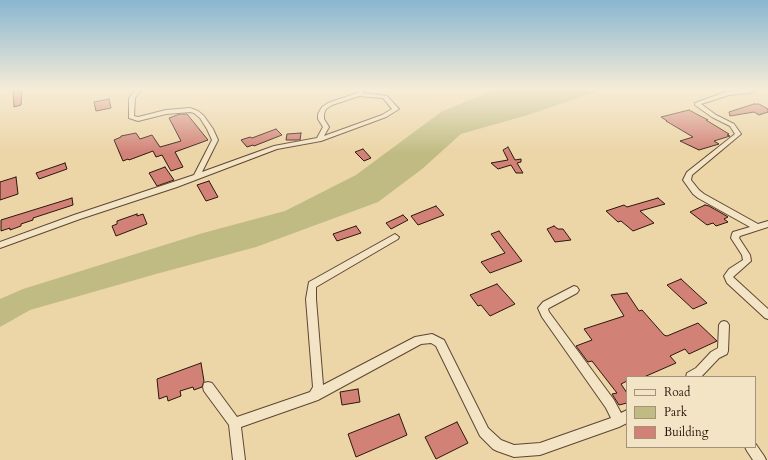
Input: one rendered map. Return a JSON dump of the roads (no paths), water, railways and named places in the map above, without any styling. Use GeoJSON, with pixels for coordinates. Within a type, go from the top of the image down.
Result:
{"type":"FeatureCollection","features":[{"type":"Feature","properties":{"kind":"street"},"geometry":{"type":"LineString","coordinates":[[131,110],[131,117],[138,119],[166,112],[184,110]]}},
{"type":"Feature","properties":{"kind":"street"},"geometry":{"type":"LineString","coordinates":[[191,110],[196,112],[202,118],[210,129],[215,140],[197,175]]}},
{"type":"Feature","properties":{"kind":"street"},"geometry":{"type":"LineString","coordinates":[[319,140],[326,127],[321,114],[323,110]]}},
{"type":"Feature","properties":{"kind":"street"},"geometry":{"type":"LineString","coordinates":[[0,245],[276,147],[319,140],[384,116],[393,110]]}},
{"type":"Feature","properties":{"kind":"street"},"geometry":{"type":"LineString","coordinates":[[706,110],[732,125],[738,134],[689,174],[687,180],[701,196],[714,205],[758,228]]}},
{"type":"Feature","properties":{"kind":"street"},"geometry":{"type":"LineString","coordinates":[[768,224],[736,234],[735,238],[746,255],[747,261],[732,271],[728,276],[730,280],[768,316]]}},
{"type":"Feature","properties":{"kind":"street"},"geometry":{"type":"LineString","coordinates":[[314,396],[318,387],[311,299],[312,286],[395,236]]}},
{"type":"Feature","properties":{"kind":"street"},"geometry":{"type":"LineString","coordinates":[[235,423],[314,396],[419,340],[432,338],[440,343],[484,432],[497,445],[514,452],[540,449],[623,418],[610,404],[545,314],[543,308],[546,305],[574,290]]}},
{"type":"Feature","properties":{"kind":"street"},"geometry":{"type":"LineString","coordinates":[[699,375],[715,355],[723,351],[724,325]]}},
{"type":"Feature","properties":{"kind":"street"},"geometry":{"type":"LineString","coordinates":[[208,387],[235,423],[239,460]]}},
{"type":"Feature","properties":{"kind":"street"},"geometry":{"type":"LineString","coordinates":[[752,448],[760,460]]}}]}
